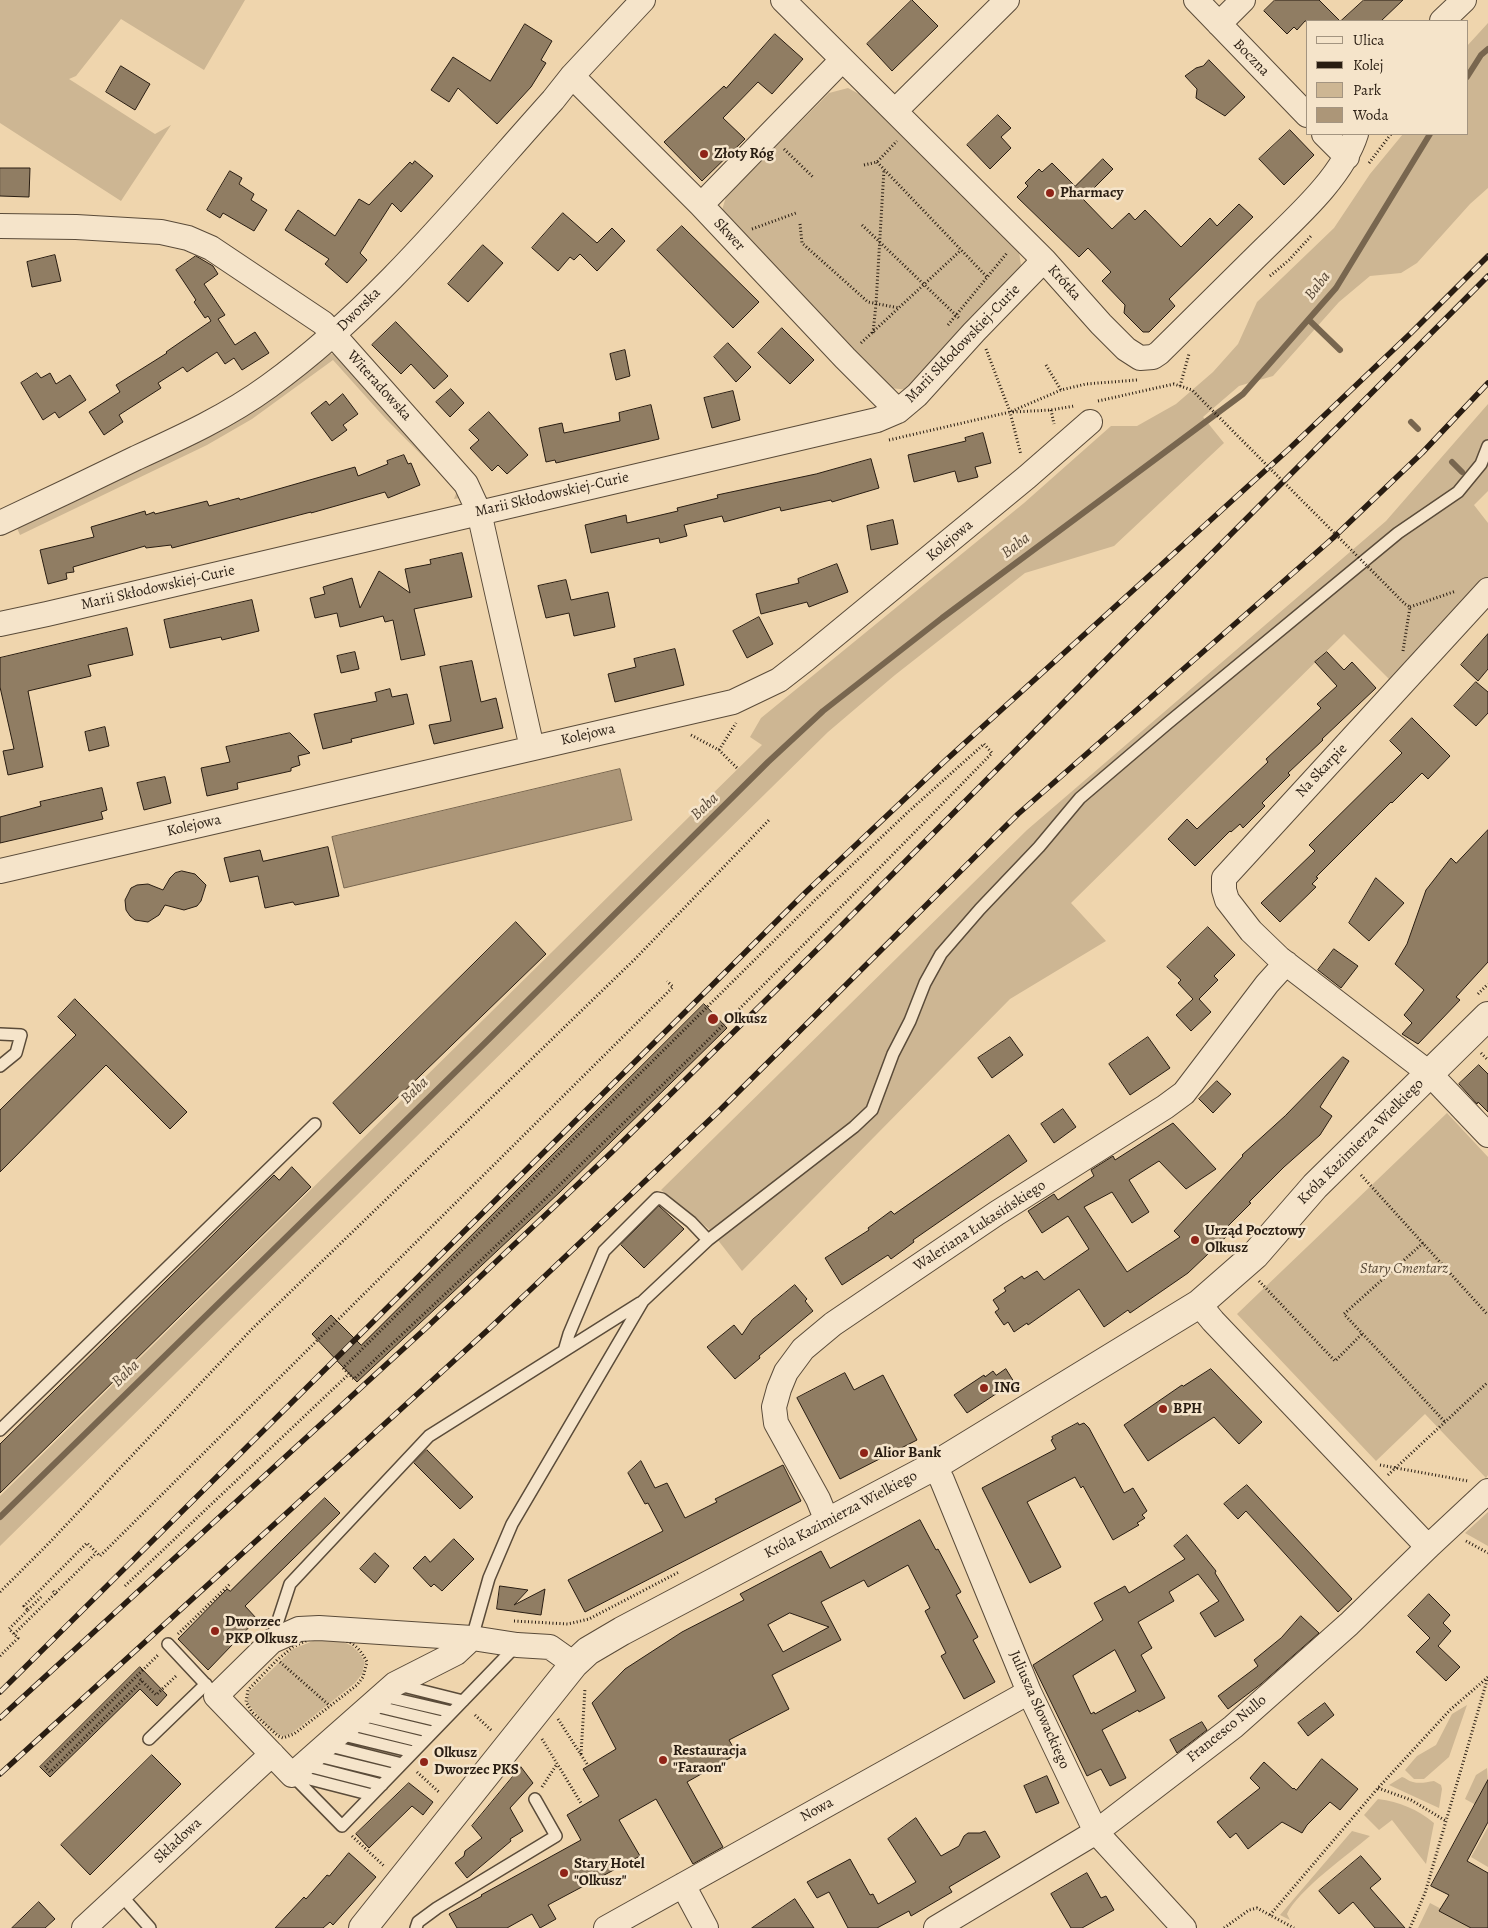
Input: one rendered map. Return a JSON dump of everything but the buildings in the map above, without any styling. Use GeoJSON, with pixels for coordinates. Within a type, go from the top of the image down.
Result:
{"type":"FeatureCollection","features":[{"type":"Feature","properties":{"kind":"street","name":"Dworska"},"geometry":{"type":"LineString","coordinates":[[0,523],[217,419],[268,386],[334,335],[358,313],[415,253],[553,100],[572,76],[643,0]]}},
{"type":"Feature","properties":{"kind":"street","name":"Krótka"},"geometry":{"type":"LineString","coordinates":[[783,0],[1044,260],[1101,324],[1126,349],[1140,358],[1153,357],[1297,216],[1334,175],[1347,157],[1356,135]]}},
{"type":"Feature","properties":{"kind":"street"},"geometry":{"type":"LineString","coordinates":[[903,119],[1007,0]]}},
{"type":"Feature","properties":{"kind":"street","name":"Boczna"},"geometry":{"type":"LineString","coordinates":[[1196,0],[1306,114]]}},
{"type":"Feature","properties":{"kind":"street"},"geometry":{"type":"LineString","coordinates":[[1219,24],[1243,0]]}},
{"type":"Feature","properties":{"kind":"street"},"geometry":{"type":"LineString","coordinates":[[1443,20],[1464,0]]}},
{"type":"Feature","properties":{"kind":"street","name":"Skwer"},"geometry":{"type":"LineString","coordinates":[[842,60],[701,205],[845,358],[898,411]]}},
{"type":"Feature","properties":{"kind":"street"},"geometry":{"type":"LineString","coordinates":[[572,76],[701,205]]}},
{"type":"Feature","properties":{"kind":"street"},"geometry":{"type":"LineString","coordinates":[[1325,135],[1347,157]]}},
{"type":"Feature","properties":{"kind":"street","name":"Witeradowska"},"geometry":{"type":"LineString","coordinates":[[0,226],[76,227],[161,232],[188,238],[211,248],[248,271],[323,323],[466,484],[479,512],[532,748]]}},
{"type":"Feature","properties":{"kind":"street","name":"Marii Skłodowskiej-Curie"},"geometry":{"type":"LineString","coordinates":[[0,624],[877,420],[898,411],[917,395],[974,332],[1044,260]]}},
{"type":"Feature","properties":{"kind":"street","name":"Kolejowa"},"geometry":{"type":"LineString","coordinates":[[0,871],[733,702],[779,680],[1027,477],[1094,411]]}},
{"type":"Feature","properties":{"kind":"street","name":"Na Skarpie"},"geometry":{"type":"LineString","coordinates":[[1282,960],[1251,931],[1227,900],[1224,890],[1224,878],[1488,590]]}},
{"type":"Feature","properties":{"kind":"street"},"geometry":{"type":"LineString","coordinates":[[1282,960],[1428,1073],[1488,1135]]}},
{"type":"Feature","properties":{"kind":"street","name":"Waleriana Łukasińskiego"},"geometry":{"type":"LineString","coordinates":[[827,1521],[818,1499],[776,1423],[774,1407],[779,1389],[786,1372],[803,1349],[833,1324],[997,1214],[1184,1093],[1267,984],[1282,960]]}},
{"type":"Feature","properties":{"kind":"street","name":"Króla Kazimierza Wielkiego"},"geometry":{"type":"LineString","coordinates":[[363,1928],[580,1674],[588,1652],[622,1631],[934,1466],[1199,1304],[1255,1255],[1315,1186],[1488,1016]]}},
{"type":"Feature","properties":{"kind":"street"},"geometry":{"type":"LineString","coordinates":[[1199,1304],[1428,1547]]}},
{"type":"Feature","properties":{"kind":"street","name":"Juliusza Słowackiego"},"geometry":{"type":"LineString","coordinates":[[934,1466],[942,1480],[1029,1692],[1096,1832],[1184,1928]]}},
{"type":"Feature","properties":{"kind":"street","name":"Francesco Nullo"},"geometry":{"type":"LineString","coordinates":[[936,1928],[1096,1832],[1233,1727],[1349,1624],[1428,1547],[1479,1486]]}},
{"type":"Feature","properties":{"kind":"street"},"geometry":{"type":"LineString","coordinates":[[472,1638],[456,1653],[343,1730],[272,1754],[211,1690],[274,1650],[299,1629],[319,1628],[472,1638],[517,1645],[550,1647],[580,1674]]}},
{"type":"Feature","properties":{"kind":"street","name":"Nowa"},"geometry":{"type":"LineString","coordinates":[[606,1928],[1029,1692]]}},
{"type":"Feature","properties":{"kind":"street","name":"Składowa"},"geometry":{"type":"LineString","coordinates":[[84,1928],[272,1754]]}},
{"type":"Feature","properties":{"kind":"street"},"geometry":{"type":"LineString","coordinates":[[683,1885],[706,1928]]}},
{"type":"Feature","properties":{"kind":"lane"},"geometry":{"type":"LineString","coordinates":[[274,1650],[290,1584],[429,1436],[643,1302],[708,1240],[854,1128],[872,1110],[893,1054],[910,1021],[925,982],[941,954],[980,909],[1039,847],[1080,798],[1398,534],[1458,492],[1481,464],[1488,446]]}},
{"type":"Feature","properties":{"kind":"lane"},"geometry":{"type":"LineString","coordinates":[[0,1034],[21,1035],[16,1053],[0,1066]]}},
{"type":"Feature","properties":{"kind":"lane"},"geometry":{"type":"LineString","coordinates":[[0,1430],[315,1124]]}},
{"type":"Feature","properties":{"kind":"lane"},"geometry":{"type":"LineString","coordinates":[[564,1351],[569,1334],[604,1251],[657,1198],[662,1199],[691,1222],[708,1240]]}},
{"type":"Feature","properties":{"kind":"lane"},"geometry":{"type":"LineString","coordinates":[[472,1638],[489,1578],[512,1524],[643,1302]]}},
{"type":"Feature","properties":{"kind":"lane"},"geometry":{"type":"LineString","coordinates":[[149,1739],[211,1690],[168,1644]]}},
{"type":"Feature","properties":{"kind":"lane"},"geometry":{"type":"LineString","coordinates":[[343,1730],[342,1826],[517,1645]]}},
{"type":"Feature","properties":{"kind":"lane"},"geometry":{"type":"LineString","coordinates":[[343,1730],[463,1701]]}},
{"type":"Feature","properties":{"kind":"lane"},"geometry":{"type":"LineString","coordinates":[[343,1730],[452,1712]]}},
{"type":"Feature","properties":{"kind":"lane"},"geometry":{"type":"LineString","coordinates":[[343,1730],[442,1722]]}},
{"type":"Feature","properties":{"kind":"lane"},"geometry":{"type":"LineString","coordinates":[[343,1730],[432,1732]]}},
{"type":"Feature","properties":{"kind":"lane"},"geometry":{"type":"LineString","coordinates":[[343,1730],[422,1742]]}},
{"type":"Feature","properties":{"kind":"lane"},"geometry":{"type":"LineString","coordinates":[[343,1730],[413,1752]]}},
{"type":"Feature","properties":{"kind":"lane"},"geometry":{"type":"LineString","coordinates":[[343,1730],[402,1764]]}},
{"type":"Feature","properties":{"kind":"lane"},"geometry":{"type":"LineString","coordinates":[[343,1730],[392,1774]]}},
{"type":"Feature","properties":{"kind":"lane"},"geometry":{"type":"LineString","coordinates":[[343,1730],[382,1785]]}},
{"type":"Feature","properties":{"kind":"lane"},"geometry":{"type":"LineString","coordinates":[[343,1730],[372,1795]]}},
{"type":"Feature","properties":{"kind":"lane"},"geometry":{"type":"LineString","coordinates":[[416,1928],[418,1922],[438,1908],[556,1836],[535,1798]]}},
{"type":"Feature","properties":{"kind":"lane"},"geometry":{"type":"LineString","coordinates":[[120,1894],[150,1928]]}},
{"type":"Feature","properties":{"kind":"path"},"geometry":{"type":"LineString","coordinates":[[864,165],[877,162],[903,119]]}},
{"type":"Feature","properties":{"kind":"path"},"geometry":{"type":"LineString","coordinates":[[770,134],[814,178]]}},
{"type":"Feature","properties":{"kind":"path"},"geometry":{"type":"LineString","coordinates":[[877,162],[987,277]]}},
{"type":"Feature","properties":{"kind":"path"},"geometry":{"type":"LineString","coordinates":[[873,333],[884,169]]}},
{"type":"Feature","properties":{"kind":"path"},"geometry":{"type":"LineString","coordinates":[[730,236],[796,213]]}},
{"type":"Feature","properties":{"kind":"path"},"geometry":{"type":"LineString","coordinates":[[800,224],[802,243],[868,302],[899,308]]}},
{"type":"Feature","properties":{"kind":"path"},"geometry":{"type":"LineString","coordinates":[[862,225],[983,340],[1010,412],[1027,477]]}},
{"type":"Feature","properties":{"kind":"path"},"geometry":{"type":"LineString","coordinates":[[944,331],[1020,237]]}},
{"type":"Feature","properties":{"kind":"path"},"geometry":{"type":"LineString","coordinates":[[845,358],[961,250]]}},
{"type":"Feature","properties":{"kind":"path"},"geometry":{"type":"LineString","coordinates":[[1180,386],[1187,360]]}},
{"type":"Feature","properties":{"kind":"path"},"geometry":{"type":"LineString","coordinates":[[1046,365],[1061,390]]}},
{"type":"Feature","properties":{"kind":"path"},"geometry":{"type":"LineString","coordinates":[[1010,412],[1061,390],[1086,384],[1141,379]]}},
{"type":"Feature","properties":{"kind":"path"},"geometry":{"type":"LineString","coordinates":[[1094,411],[1174,384],[1192,390],[1410,607]]}},
{"type":"Feature","properties":{"kind":"path"},"geometry":{"type":"LineString","coordinates":[[880,442],[1010,412],[1051,410]]}},
{"type":"Feature","properties":{"kind":"path"},"geometry":{"type":"LineString","coordinates":[[1410,607],[1465,587]]}},
{"type":"Feature","properties":{"kind":"path"},"geometry":{"type":"LineString","coordinates":[[1401,686],[1399,672],[1410,607]]}},
{"type":"Feature","properties":{"kind":"path"},"geometry":{"type":"LineString","coordinates":[[984,744],[992,753],[695,1054],[571,1176],[404,1333],[354,1379],[349,1374],[343,1368],[752,962],[908,812],[984,744]]}},
{"type":"Feature","properties":{"kind":"path"},"geometry":{"type":"LineString","coordinates":[[723,755],[737,768]]}},
{"type":"Feature","properties":{"kind":"path"},"geometry":{"type":"LineString","coordinates":[[0,1592],[252,1329],[635,959],[769,820]]}},
{"type":"Feature","properties":{"kind":"path"},"geometry":{"type":"LineString","coordinates":[[28,1610],[24,1606],[87,1543],[100,1556],[673,987],[667,981]]}},
{"type":"Feature","properties":{"kind":"path"},"geometry":{"type":"LineString","coordinates":[[1361,1175],[1488,1315]]}},
{"type":"Feature","properties":{"kind":"path"},"geometry":{"type":"LineString","coordinates":[[1423,1243],[1344,1314],[1446,1423]]}},
{"type":"Feature","properties":{"kind":"path"},"geometry":{"type":"LineString","coordinates":[[1257,1279],[1335,1361],[1362,1333]]}},
{"type":"Feature","properties":{"kind":"path"},"geometry":{"type":"LineString","coordinates":[[125,1586],[349,1374]]}},
{"type":"Feature","properties":{"kind":"path"},"geometry":{"type":"LineString","coordinates":[[1373,1489],[1488,1382]]}},
{"type":"Feature","properties":{"kind":"path"},"geometry":{"type":"LineString","coordinates":[[1395,1469],[1479,1486]]}},
{"type":"Feature","properties":{"kind":"path"},"geometry":{"type":"LineString","coordinates":[[1464,1540],[1488,1553]]}},
{"type":"Feature","properties":{"kind":"path"},"geometry":{"type":"LineString","coordinates":[[14,1634],[96,1553]]}},
{"type":"Feature","properties":{"kind":"path"},"geometry":{"type":"LineString","coordinates":[[513,1621],[568,1624],[589,1618],[681,1570]]}},
{"type":"Feature","properties":{"kind":"path"},"geometry":{"type":"LineString","coordinates":[[175,1677],[156,1695],[141,1680],[50,1772],[45,1767],[230,1584]]}},
{"type":"Feature","properties":{"kind":"path"},"geometry":{"type":"LineString","coordinates":[[0,1656],[18,1638],[9,1629],[41,1597]]}},
{"type":"Feature","properties":{"kind":"path"},"geometry":{"type":"LineString","coordinates":[[316,1636],[343,1639],[354,1644],[362,1652],[367,1662],[363,1677],[357,1685],[330,1706],[294,1734],[278,1736],[252,1712],[245,1696],[274,1650],[293,1647],[316,1636]]}},
{"type":"Feature","properties":{"kind":"path"},"geometry":{"type":"LineString","coordinates":[[274,1650],[330,1706]]}},
{"type":"Feature","properties":{"kind":"path"},"geometry":{"type":"LineString","coordinates":[[580,1674],[580,1754]]}},
{"type":"Feature","properties":{"kind":"path"},"geometry":{"type":"LineString","coordinates":[[1270,1915],[1378,1788],[1450,1710],[1488,1676]]}},
{"type":"Feature","properties":{"kind":"path"},"geometry":{"type":"LineString","coordinates":[[1410,1928],[1425,1893],[1488,1676]]}},
{"type":"Feature","properties":{"kind":"path"},"geometry":{"type":"LineString","coordinates":[[475,1715],[492,1732]]}},
{"type":"Feature","properties":{"kind":"path"},"geometry":{"type":"LineString","coordinates":[[555,1715],[587,1764]]}},
{"type":"Feature","properties":{"kind":"path"},"geometry":{"type":"LineString","coordinates":[[538,1732],[581,1803]]}},
{"type":"Feature","properties":{"kind":"path"},"geometry":{"type":"LineString","coordinates":[[535,1798],[557,1764]]}},
{"type":"Feature","properties":{"kind":"path"},"geometry":{"type":"LineString","coordinates":[[417,1772],[441,1794]]}},
{"type":"Feature","properties":{"kind":"path"},"geometry":{"type":"LineString","coordinates":[[1378,1788],[1411,1800],[1446,1821]]}},
{"type":"Feature","properties":{"kind":"path"},"geometry":{"type":"LineString","coordinates":[[352,1835],[387,1869]]}},
{"type":"Feature","properties":{"kind":"path"},"geometry":{"type":"LineString","coordinates":[[1224,1928],[1249,1910],[1257,1908],[1294,1928]]}},
{"type":"Feature","properties":{"kind":"green space"},"geometry":{"type":"Polygon","coordinates":[[[0,0],[245,0],[204,70],[121,19],[76,76],[69,79],[155,134],[171,125],[121,201],[0,123],[0,0]]]}},
{"type":"Feature","properties":{"kind":"green space"},"geometry":{"type":"Polygon","coordinates":[[[1488,23],[1488,188],[1470,204],[1417,263],[1401,273],[1370,276],[1339,302],[1273,376],[1239,386],[1203,417],[1224,443],[1114,546],[1025,573],[895,675],[828,732],[0,1546],[0,1496],[762,745],[750,737],[761,718],[1024,503],[1111,426],[1137,426],[1176,404],[1213,372],[1238,344],[1257,302],[1334,228],[1370,174],[1402,135],[1468,135],[1468,45],[1488,23]]]}},
{"type":"Feature","properties":{"kind":"green space"},"geometry":{"type":"Polygon","coordinates":[[[848,88],[870,100],[1019,252],[1021,265],[1011,283],[909,390],[890,388],[729,223],[722,210],[726,197],[829,93],[848,88]]]}},
{"type":"Feature","properties":{"kind":"green space"},"geometry":{"type":"Polygon","coordinates":[[[330,354],[339,357],[461,490],[460,498],[454,499],[457,491],[385,418],[333,360],[252,419],[207,445],[20,535],[17,528],[249,412],[330,354]]]}},
{"type":"Feature","properties":{"kind":"green space"},"geometry":{"type":"Polygon","coordinates":[[[1488,404],[1488,491],[1474,505],[1488,523],[1488,577],[1393,683],[1344,634],[1071,903],[1106,941],[1010,999],[742,1271],[710,1230],[661,1190],[1027,830],[1386,521],[1488,404]]]}},
{"type":"Feature","properties":{"kind":"green space","name":"Stary Cmentarz"},"geometry":{"type":"Polygon","coordinates":[[[1447,1113],[1488,1157],[1488,1475],[1486,1478],[1425,1414],[1376,1461],[1237,1314],[1447,1113]]]}},
{"type":"Feature","properties":{"kind":"green space"},"geometry":{"type":"Polygon","coordinates":[[[1488,1512],[1488,1546],[1465,1533],[1488,1512]]]}},
{"type":"Feature","properties":{"kind":"green space"},"geometry":{"type":"Polygon","coordinates":[[[318,1639],[340,1641],[356,1649],[365,1662],[362,1674],[355,1683],[292,1733],[285,1736],[280,1735],[264,1722],[247,1702],[249,1692],[293,1649],[318,1639]]]}},
{"type":"Feature","properties":{"kind":"green space"},"geometry":{"type":"Polygon","coordinates":[[[1467,1705],[1449,1757],[1424,1779],[1414,1779],[1405,1770],[1417,1756],[1436,1745],[1452,1714],[1467,1705]]]}},
{"type":"Feature","properties":{"kind":"green space"},"geometry":{"type":"Polygon","coordinates":[[[1487,1768],[1488,1784],[1476,1805],[1465,1799],[1476,1775],[1487,1768]]]}},
{"type":"Feature","properties":{"kind":"green space"},"geometry":{"type":"Polygon","coordinates":[[[1402,1777],[1416,1783],[1434,1781],[1441,1785],[1439,1808],[1389,1785],[1402,1777]]]}},
{"type":"Feature","properties":{"kind":"green space"},"geometry":{"type":"Polygon","coordinates":[[[1378,1799],[1408,1807],[1434,1823],[1426,1864],[1392,1820],[1379,1830],[1364,1815],[1378,1799]]]}},
{"type":"Feature","properties":{"kind":"green space"},"geometry":{"type":"Polygon","coordinates":[[[1488,1827],[1488,1867],[1471,1857],[1488,1827]]]}},
{"type":"Feature","properties":{"kind":"green space"},"geometry":{"type":"Polygon","coordinates":[[[1352,1831],[1370,1836],[1302,1894],[1287,1914],[1290,1920],[1280,1915],[1352,1831]]]}},
{"type":"Feature","properties":{"kind":"green space"},"geometry":{"type":"Polygon","coordinates":[[[1430,1903],[1477,1928],[1418,1928],[1430,1903]]]}},
{"type":"Feature","properties":{"kind":"water"},"geometry":{"type":"Polygon","coordinates":[[[620,769],[632,820],[344,888],[332,837],[620,769]]]}},
{"type":"Feature","properties":{"kind":"waterway","name":"Baba"},"geometry":{"type":"LineString","coordinates":[[1468,75],[1481,55],[1488,49]]}},
{"type":"Feature","properties":{"kind":"waterway","name":"Baba"},"geometry":{"type":"LineString","coordinates":[[0,1517],[486,1042],[768,762],[823,711],[942,618],[1243,394],[1336,288],[1429,135]]}},
{"type":"Feature","properties":{"kind":"waterway"},"geometry":{"type":"LineString","coordinates":[[1309,320],[1340,350]]}},
{"type":"Feature","properties":{"kind":"waterway"},"geometry":{"type":"LineString","coordinates":[[1411,422],[1418,429]]}},
{"type":"Feature","properties":{"kind":"waterway"},"geometry":{"type":"LineString","coordinates":[[1452,462],[1462,472]]}},
{"type":"Feature","properties":{"kind":"railway"},"geometry":{"type":"LineString","coordinates":[[0,1692],[806,892],[946,760],[1289,449],[1411,333],[1488,256]]}},
{"type":"Feature","properties":{"kind":"railway"},"geometry":{"type":"LineString","coordinates":[[0,1718],[425,1329],[612,1152],[840,927],[1488,276]]}},
{"type":"Feature","properties":{"kind":"railway"},"geometry":{"type":"LineString","coordinates":[[0,1774],[490,1328],[719,1111],[1018,814],[1333,538],[1422,453],[1488,383]]}},
{"type":"Feature","properties":{"kind":"place","name":"Złoty Róg"},"geometry":{"type":"Point","coordinates":[704,154]}},
{"type":"Feature","properties":{"kind":"place","name":"Pharmacy"},"geometry":{"type":"Point","coordinates":[1050,193]}},
{"type":"Feature","properties":{"kind":"place","name":"Olkusz"},"geometry":{"type":"Point","coordinates":[713,1019]}},
{"type":"Feature","properties":{"kind":"place","name":"Urząd Pocztowy Olkusz"},"geometry":{"type":"Point","coordinates":[1195,1240]}},
{"type":"Feature","properties":{"kind":"place","name":"ING"},"geometry":{"type":"Point","coordinates":[984,1388]}},
{"type":"Feature","properties":{"kind":"place","name":"BPH"},"geometry":{"type":"Point","coordinates":[1163,1409]}},
{"type":"Feature","properties":{"kind":"place","name":"Alior Bank"},"geometry":{"type":"Point","coordinates":[864,1453]}},
{"type":"Feature","properties":{"kind":"place","name":"Dworzec PKP Olkusz"},"geometry":{"type":"Point","coordinates":[215,1631]}},
{"type":"Feature","properties":{"kind":"place","name":"Restauracja \"Faraon\""},"geometry":{"type":"Point","coordinates":[663,1760]}},
{"type":"Feature","properties":{"kind":"place","name":"Olkusz Dworzec PKS"},"geometry":{"type":"Point","coordinates":[424,1762]}},
{"type":"Feature","properties":{"kind":"place","name":"Stary Hotel \"Olkusz\""},"geometry":{"type":"Point","coordinates":[564,1873]}}]}
